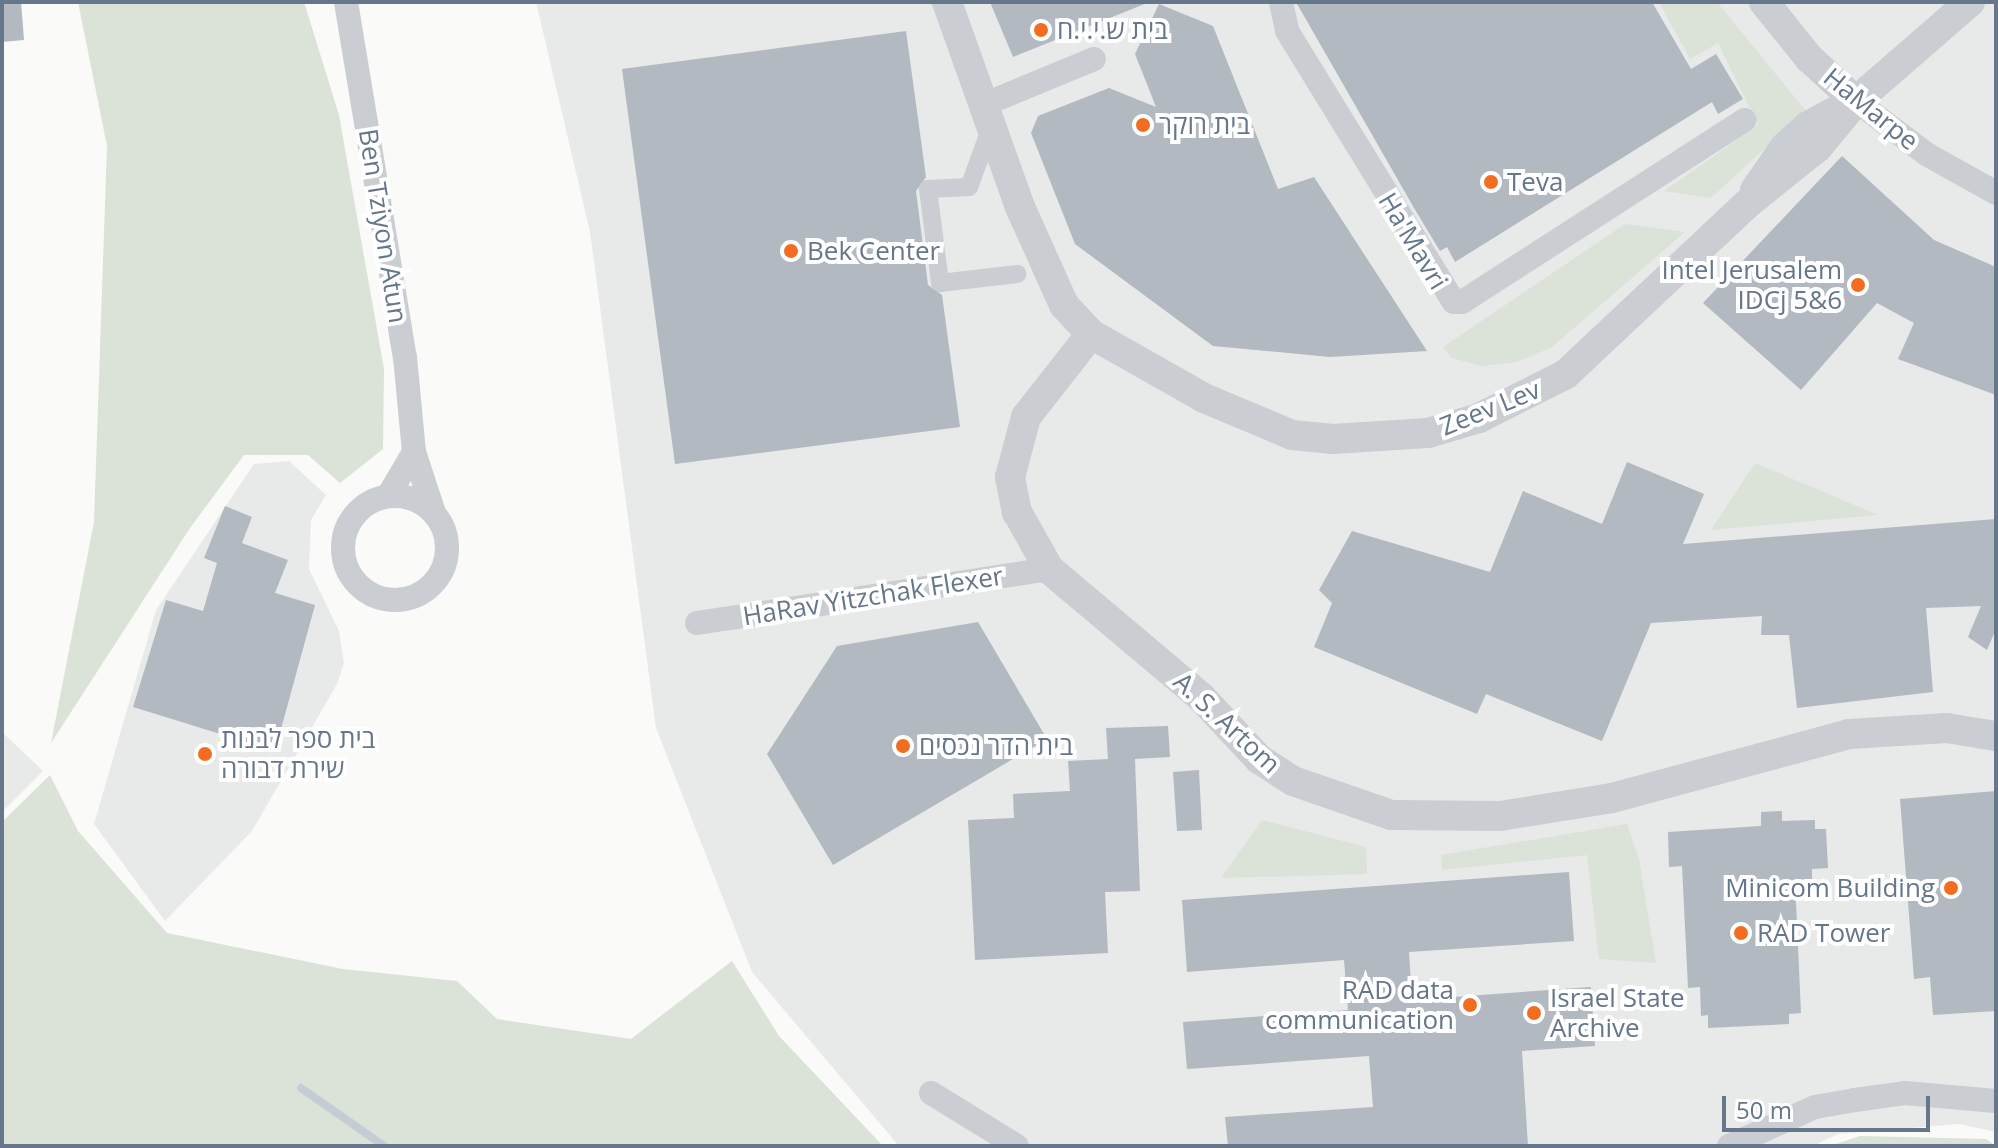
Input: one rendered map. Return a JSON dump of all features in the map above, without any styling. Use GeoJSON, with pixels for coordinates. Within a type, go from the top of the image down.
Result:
{"type":"FeatureCollection","features":[{"type":"Feature","properties":{"kind":"street","name":"Ben Tziyon Atun"},"geometry":{"type":"LineString","coordinates":[[346,2],[405,357],[414,452],[434,513]]}},
{"type":"Feature","properties":{"kind":"street"},"geometry":{"type":"LineString","coordinates":[[947,2],[987,116],[1064,305],[1091,334]]}},
{"type":"Feature","properties":{"kind":"street","name":"Ha'Mavri"},"geometry":{"type":"LineString","coordinates":[[1281,2],[1287,31],[1454,302],[1462,302],[1744,120]]}},
{"type":"Feature","properties":{"kind":"street","name":"HaMarpe"},"geometry":{"type":"LineString","coordinates":[[1764,2],[1809,58],[1856,101],[1928,155],[1996,193]]}},
{"type":"Feature","properties":{"kind":"street","name":"Zeev Lev"},"geometry":{"type":"LineString","coordinates":[[1091,334],[1204,398],[1292,435],[1382,439],[1428,433],[1479,418],[1566,374],[1747,204],[1785,147],[1808,126],[1856,101],[1970,2]]}},
{"type":"Feature","properties":{"kind":"street"},"geometry":{"type":"LineString","coordinates":[[1017,274],[940,283],[928,189],[969,187],[987,116],[1094,59]]}},
{"type":"Feature","properties":{"kind":"street","name":"A. S. Artom"},"geometry":{"type":"LineString","coordinates":[[1091,334],[1026,417],[1014,450],[1010,477],[1017,512],[1049,569],[1201,697],[1259,759],[1293,781],[1391,815],[1440,819],[1558,809],[1849,734],[1947,728],[1996,736]]}},
{"type":"Feature","properties":{"kind":"street"},"geometry":{"type":"LineString","coordinates":[[388,496],[414,452]]}},
{"type":"Feature","properties":{"kind":"street"},"geometry":{"type":"LineString","coordinates":[[388,496],[405,497],[434,513],[447,544],[440,575],[414,597],[379,598],[351,577],[342,543],[357,511],[388,496]]}},
{"type":"Feature","properties":{"kind":"street","name":"HaRav Yitzchak Flexer"},"geometry":{"type":"LineString","coordinates":[[697,623],[1049,569]]}},
{"type":"Feature","properties":{"kind":"street"},"geometry":{"type":"LineString","coordinates":[[931,1093],[1017,1146]]}},
{"type":"Feature","properties":{"kind":"street"},"geometry":{"type":"LineString","coordinates":[[1729,1146],[1815,1107],[1855,1100],[1905,1093],[1996,1101]]}},
{"type":"Feature","properties":{"kind":"shaded area"},"geometry":{"type":"Polygon","coordinates":[[[78,2],[304,2],[339,115],[384,369],[383,449],[340,483],[308,455],[244,455],[190,528],[51,743],[94,522],[107,146],[78,2]]]}},
{"type":"Feature","properties":{"kind":"shaded area"},"geometry":{"type":"Polygon","coordinates":[[[536,2],[1996,2],[1996,1132],[1959,1124],[1838,1134],[1813,1146],[899,1146],[752,972],[656,728],[590,232],[536,2]]]}},
{"type":"Feature","properties":{"kind":"shaded area"},"geometry":{"type":"Polygon","coordinates":[[[1659,2],[1717,2],[1806,111],[1711,198],[1664,191],[1758,125],[1718,43],[1690,59],[1659,2]]]}},
{"type":"Feature","properties":{"kind":"shaded area"},"geometry":{"type":"Polygon","coordinates":[[[1625,224],[1685,232],[1552,347],[1517,362],[1482,366],[1452,358],[1443,347],[1625,224]]]}},
{"type":"Feature","properties":{"kind":"shaded area","name":"בית ספר לבנות שירת דבורה"},"geometry":{"type":"Polygon","coordinates":[[[289,461],[326,495],[311,520],[309,569],[339,631],[344,663],[337,684],[252,831],[165,921],[94,824],[156,610],[254,464],[289,461]]]}},
{"type":"Feature","properties":{"kind":"shaded area"},"geometry":{"type":"Polygon","coordinates":[[[1755,463],[1878,515],[1711,530],[1755,463]]]}},
{"type":"Feature","properties":{"kind":"shaded area"},"geometry":{"type":"Polygon","coordinates":[[[2,732],[43,771],[2,812],[2,732]]]}},
{"type":"Feature","properties":{"kind":"shaded area"},"geometry":{"type":"Polygon","coordinates":[[[50,775],[78,831],[167,933],[343,969],[457,981],[497,1019],[631,1039],[732,961],[779,1036],[883,1146],[2,1146],[2,822],[50,775]]]}},
{"type":"Feature","properties":{"kind":"shaded area"},"geometry":{"type":"Polygon","coordinates":[[[1262,820],[1366,847],[1367,874],[1221,878],[1262,820]]]}},
{"type":"Feature","properties":{"kind":"shaded area"},"geometry":{"type":"Polygon","coordinates":[[[1627,824],[1639,859],[1656,963],[1599,959],[1587,855],[1442,870],[1441,855],[1627,824]]]}},
{"type":"Feature","properties":{"kind":"shaded area"},"geometry":{"type":"Polygon","coordinates":[[[1860,1136],[1986,1139],[1996,1146],[1830,1146],[1860,1136]]]}},
{"type":"Feature","properties":{"kind":"building"},"geometry":{"type":"Polygon","coordinates":[[[2,2],[21,2],[24,40],[2,42],[2,2]]]}},
{"type":"Feature","properties":{"kind":"building","name":"בית ש.י.י.ח"},"geometry":{"type":"Polygon","coordinates":[[[990,2],[1147,2],[1147,3],[1013,57],[990,2]]]}},
{"type":"Feature","properties":{"kind":"building","name":"Teva"},"geometry":{"type":"Polygon","coordinates":[[[1296,2],[1652,2],[1691,69],[1716,54],[1743,99],[1718,114],[1712,102],[1455,262],[1447,247],[1440,251],[1296,2]]]}},
{"type":"Feature","properties":{"kind":"building"},"geometry":{"type":"Polygon","coordinates":[[[1159,4],[1213,26],[1278,189],[1314,177],[1427,351],[1330,357],[1213,346],[1075,244],[1031,133],[1038,116],[1109,88],[1156,107],[1135,54],[1159,4]]]}},
{"type":"Feature","properties":{"kind":"building","name":"Bek Center"},"geometry":{"type":"Polygon","coordinates":[[[906,31],[926,177],[916,191],[928,285],[942,295],[960,427],[675,464],[622,69],[906,31]]]}},
{"type":"Feature","properties":{"kind":"building","name":"Intel Jerusalem IDCj 5&6"},"geometry":{"type":"Polygon","coordinates":[[[1842,156],[1934,240],[1996,267],[1996,395],[1898,359],[1914,323],[1877,303],[1801,390],[1703,303],[1842,156]]]}},
{"type":"Feature","properties":{"kind":"building"},"geometry":{"type":"Polygon","coordinates":[[[1627,462],[1704,494],[1683,544],[1996,519],[1996,629],[1987,650],[1968,637],[1981,606],[1926,608],[1933,692],[1797,708],[1789,635],[1761,635],[1762,616],[1651,623],[1602,741],[1486,694],[1477,714],[1314,647],[1332,603],[1319,590],[1352,531],[1490,572],[1523,491],[1602,524],[1627,462]]]}},
{"type":"Feature","properties":{"kind":"building"},"geometry":{"type":"Polygon","coordinates":[[[225,506],[252,517],[242,543],[288,560],[275,593],[315,605],[275,751],[133,707],[166,600],[203,611],[217,563],[204,558],[225,506]]]}},
{"type":"Feature","properties":{"kind":"building","name":"בית הדר נכסים"},"geometry":{"type":"Polygon","coordinates":[[[978,622],[1047,739],[833,865],[767,754],[837,646],[978,622]]]}},
{"type":"Feature","properties":{"kind":"building"},"geometry":{"type":"Polygon","coordinates":[[[1168,726],[1170,757],[1135,759],[1140,891],[1105,892],[1108,953],[975,960],[968,820],[1014,818],[1013,794],[1070,791],[1068,761],[1108,759],[1106,728],[1168,726]]]}},
{"type":"Feature","properties":{"kind":"building"},"geometry":{"type":"Polygon","coordinates":[[[1199,770],[1202,830],[1177,831],[1173,772],[1199,770]]]}},
{"type":"Feature","properties":{"kind":"building","name":"Minicom Building"},"geometry":{"type":"Polygon","coordinates":[[[1996,791],[1996,1011],[1933,1015],[1930,977],[1914,979],[1900,799],[1996,791]]]}},
{"type":"Feature","properties":{"kind":"building","name":"RAD Tower"},"geometry":{"type":"Polygon","coordinates":[[[1782,811],[1782,821],[1815,820],[1815,829],[1826,829],[1828,868],[1812,869],[1812,879],[1795,880],[1801,1013],[1789,1014],[1789,1024],[1708,1028],[1708,1015],[1701,1016],[1700,987],[1688,988],[1682,866],[1669,867],[1668,832],[1761,826],[1761,812],[1782,811]]]}},
{"type":"Feature","properties":{"kind":"building","name":"RAD data communication"},"geometry":{"type":"Polygon","coordinates":[[[1569,872],[1574,941],[1409,952],[1412,1000],[1591,987],[1595,1046],[1522,1051],[1528,1146],[1228,1146],[1225,1117],[1373,1107],[1369,1056],[1187,1069],[1183,1022],[1348,1010],[1344,960],[1187,972],[1182,900],[1569,872]]]}},
{"type":"Feature","properties":{"kind":"waterway"},"geometry":{"type":"LineString","coordinates":[[301,1088],[384,1146]]}},
{"type":"Feature","properties":{"kind":"place","name":"בית ש.י.י.ח"},"geometry":{"type":"Point","coordinates":[1041,30]}},
{"type":"Feature","properties":{"kind":"place","name":"בית רוקר"},"geometry":{"type":"Point","coordinates":[1143,125]}},
{"type":"Feature","properties":{"kind":"place","name":"Teva"},"geometry":{"type":"Point","coordinates":[1491,182]}},
{"type":"Feature","properties":{"kind":"place","name":"Bek Center"},"geometry":{"type":"Point","coordinates":[791,251]}},
{"type":"Feature","properties":{"kind":"place","name":"Intel Jerusalem IDCj 5&6"},"geometry":{"type":"Point","coordinates":[1858,285]}},
{"type":"Feature","properties":{"kind":"place","name":"בית הדר נכסים"},"geometry":{"type":"Point","coordinates":[903,746]}},
{"type":"Feature","properties":{"kind":"place","name":"בית ספר לבנות שירת דבורה"},"geometry":{"type":"Point","coordinates":[205,754]}},
{"type":"Feature","properties":{"kind":"place","name":"Minicom Building"},"geometry":{"type":"Point","coordinates":[1951,888]}},
{"type":"Feature","properties":{"kind":"place","name":"RAD Tower"},"geometry":{"type":"Point","coordinates":[1741,933]}},
{"type":"Feature","properties":{"kind":"place","name":"RAD data communication"},"geometry":{"type":"Point","coordinates":[1470,1005]}},
{"type":"Feature","properties":{"kind":"place","name":"Israel State Archive"},"geometry":{"type":"Point","coordinates":[1534,1013]}}]}
